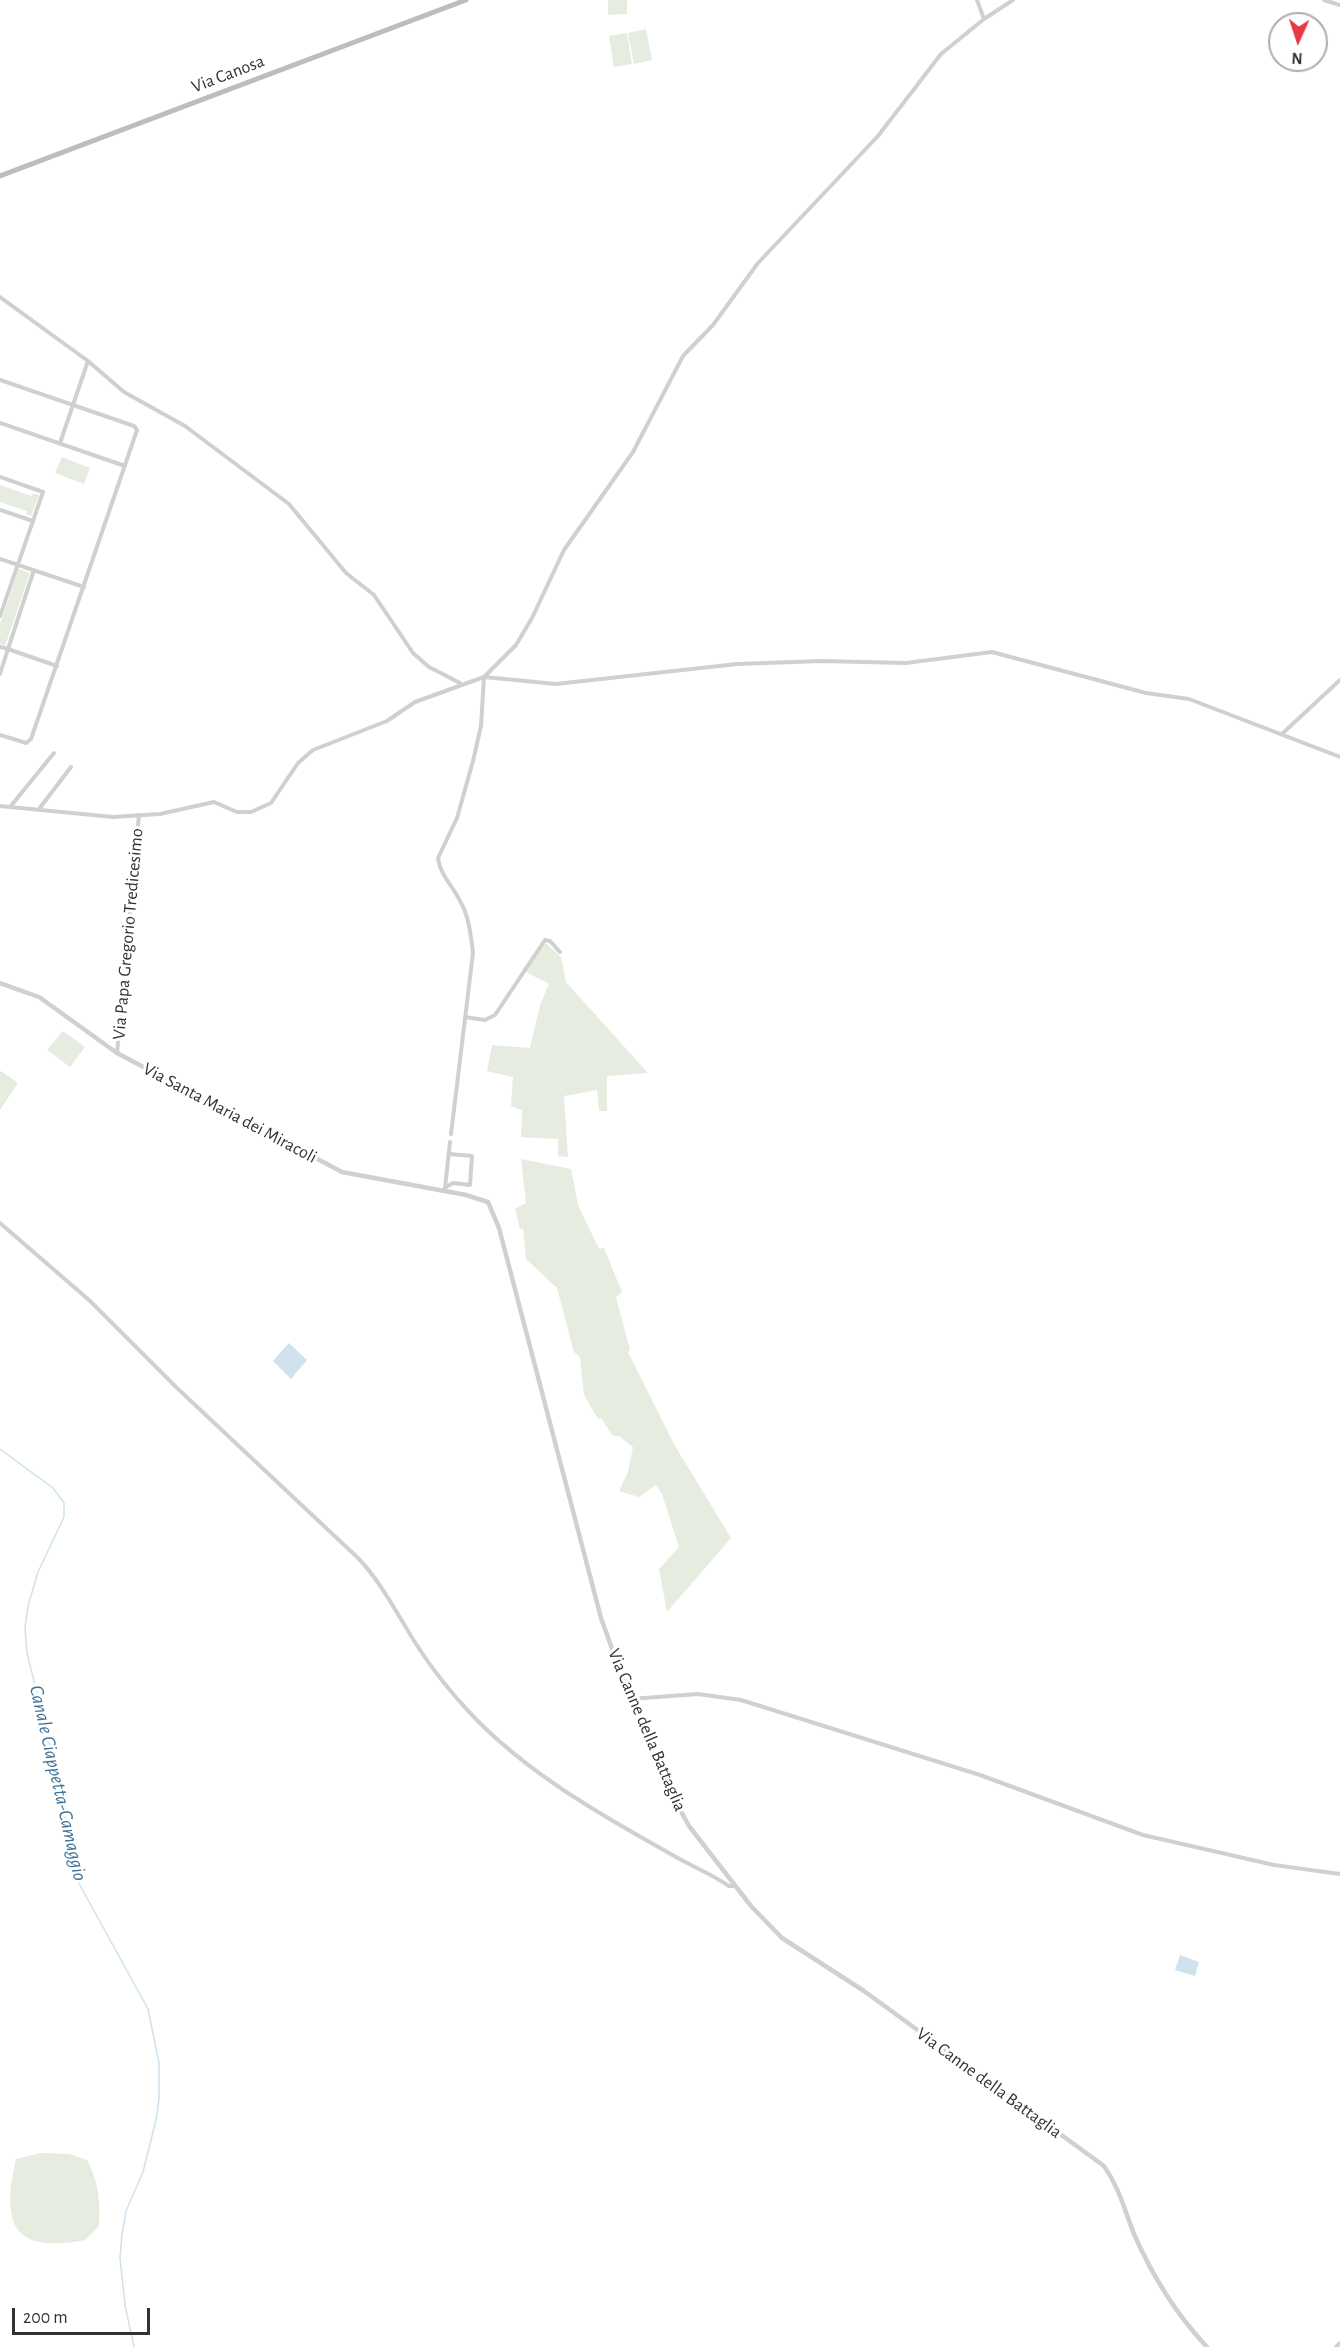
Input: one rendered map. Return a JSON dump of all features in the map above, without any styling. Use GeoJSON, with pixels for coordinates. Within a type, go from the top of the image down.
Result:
{"type":"FeatureCollection","features":[{"type":"Feature","properties":{"kind":"main road","name":"Via Canosa"},"geometry":{"type":"LineString","coordinates":[[0,176],[466,0]]}},
{"type":"Feature","properties":{"kind":"street"},"geometry":{"type":"LineString","coordinates":[[977,0],[984,19]]}},
{"type":"Feature","properties":{"kind":"street"},"geometry":{"type":"LineString","coordinates":[[451,1134],[472,970],[471,935],[461,901],[448,883],[438,858],[455,824],[482,726],[484,677],[516,645],[532,618],[564,550],[633,452],[683,357],[713,325],[764,255],[878,136],[940,54],[984,19],[1013,0]]}},
{"type":"Feature","properties":{"kind":"street"},"geometry":{"type":"LineString","coordinates":[[1324,0],[1340,5]]}},
{"type":"Feature","properties":{"kind":"street"},"geometry":{"type":"LineString","coordinates":[[0,297],[88,361],[124,392],[185,426],[289,504],[346,573],[374,595],[413,653],[429,666],[456,682],[463,683]]}},
{"type":"Feature","properties":{"kind":"street"},"geometry":{"type":"LineString","coordinates":[[60,443],[88,361]]}},
{"type":"Feature","properties":{"kind":"street"},"geometry":{"type":"LineString","coordinates":[[0,380],[134,426],[137,430],[30,741],[24,743],[0,735]]}},
{"type":"Feature","properties":{"kind":"street"},"geometry":{"type":"LineString","coordinates":[[0,423],[125,466]]}},
{"type":"Feature","properties":{"kind":"street"},"geometry":{"type":"LineString","coordinates":[[0,477],[43,492],[0,616]]}},
{"type":"Feature","properties":{"kind":"street"},"geometry":{"type":"LineString","coordinates":[[0,510],[33,521]]}},
{"type":"Feature","properties":{"kind":"street"},"geometry":{"type":"LineString","coordinates":[[0,559],[84,587]]}},
{"type":"Feature","properties":{"kind":"street"},"geometry":{"type":"LineString","coordinates":[[0,674],[34,570]]}},
{"type":"Feature","properties":{"kind":"street"},"geometry":{"type":"LineString","coordinates":[[0,598],[5,600]]}},
{"type":"Feature","properties":{"kind":"street"},"geometry":{"type":"LineString","coordinates":[[0,647],[57,666]]}},
{"type":"Feature","properties":{"kind":"street"},"geometry":{"type":"LineString","coordinates":[[0,806],[113,817],[172,812],[214,802],[237,812],[261,809],[271,803],[298,763],[313,750],[387,721],[415,702],[484,677],[556,684],[737,664],[822,661],[906,663],[992,652],[1146,693],[1189,699],[1283,733],[1340,757]]}},
{"type":"Feature","properties":{"kind":"street"},"geometry":{"type":"LineString","coordinates":[[1283,733],[1340,680]]}},
{"type":"Feature","properties":{"kind":"street"},"geometry":{"type":"LineString","coordinates":[[10,807],[54,753]]}},
{"type":"Feature","properties":{"kind":"street"},"geometry":{"type":"LineString","coordinates":[[39,809],[72,767]]}},
{"type":"Feature","properties":{"kind":"street","name":"Via Papa Gregorio Tredicesimo"},"geometry":{"type":"LineString","coordinates":[[117,1053],[139,815]]}},
{"type":"Feature","properties":{"kind":"street"},"geometry":{"type":"LineString","coordinates":[[465,1017],[485,1020],[495,1015],[545,940],[560,952]]}},
{"type":"Feature","properties":{"kind":"street","name":"Via Santa Maria dei Miracoli"},"geometry":{"type":"LineString","coordinates":[[0,983],[25,991],[54,1005],[117,1053],[342,1172],[478,1197]]}},
{"type":"Feature","properties":{"kind":"street"},"geometry":{"type":"LineString","coordinates":[[445,1190],[450,1142]]}},
{"type":"Feature","properties":{"kind":"street"},"geometry":{"type":"LineString","coordinates":[[445,1190],[453,1183],[470,1185],[472,1156],[449,1154]]}},
{"type":"Feature","properties":{"kind":"street","name":"Via Canne della Battaglia"},"geometry":{"type":"LineString","coordinates":[[478,1197],[488,1202],[499,1228],[601,1618],[630,1699],[681,1812],[751,1906],[782,1938],[864,1991],[1060,2136],[1095,2158],[1114,2181],[1130,2221],[1177,2313],[1208,2347]]}},
{"type":"Feature","properties":{"kind":"street"},"geometry":{"type":"LineString","coordinates":[[0,1223],[89,1300],[176,1387],[357,1557],[380,1584],[423,1654],[463,1706],[485,1729],[521,1759],[598,1811],[670,1854],[729,1886],[736,1886]]}},
{"type":"Feature","properties":{"kind":"street"},"geometry":{"type":"LineString","coordinates":[[630,1699],[698,1694],[741,1700],[980,1775],[1143,1835],[1274,1865],[1340,1874]]}},
{"type":"Feature","properties":{"kind":"street"},"geometry":{"type":"LineString","coordinates":[[1336,2347],[1340,2343]]}},
{"type":"Feature","properties":{"kind":"shaded area"},"geometry":{"type":"Polygon","coordinates":[[[608,0],[627,0],[627,14],[608,15],[608,0]]]}},
{"type":"Feature","properties":{"kind":"shaded area"},"geometry":{"type":"Polygon","coordinates":[[[646,29],[652,60],[634,64],[628,33],[646,29]]]}},
{"type":"Feature","properties":{"kind":"shaded area"},"geometry":{"type":"Polygon","coordinates":[[[627,33],[632,64],[614,67],[609,36],[627,33]]]}},
{"type":"Feature","properties":{"kind":"shaded area"},"geometry":{"type":"Polygon","coordinates":[[[62,457],[90,468],[84,484],[55,473],[62,457]]]}},
{"type":"Feature","properties":{"kind":"shaded area"},"geometry":{"type":"Polygon","coordinates":[[[0,485],[32,496],[33,493],[39,495],[31,516],[26,514],[27,511],[0,502],[0,485]]]}},
{"type":"Feature","properties":{"kind":"shaded area"},"geometry":{"type":"Polygon","coordinates":[[[19,569],[30,573],[5,646],[0,644],[0,624],[19,569]]]}},
{"type":"Feature","properties":{"kind":"shaded area"},"geometry":{"type":"Polygon","coordinates":[[[542,944],[547,944],[561,957],[566,982],[648,1073],[607,1076],[607,1111],[599,1111],[597,1090],[564,1096],[568,1157],[558,1156],[558,1139],[521,1137],[522,1110],[511,1106],[513,1077],[487,1071],[492,1045],[530,1048],[540,1005],[549,984],[522,970],[542,944]]]}},
{"type":"Feature","properties":{"kind":"shaded area"},"geometry":{"type":"Polygon","coordinates":[[[63,1031],[85,1047],[70,1067],[47,1050],[63,1031]]]}},
{"type":"Feature","properties":{"kind":"shaded area"},"geometry":{"type":"Polygon","coordinates":[[[0,1072],[18,1083],[0,1110],[0,1072]]]}},
{"type":"Feature","properties":{"kind":"shaded area"},"geometry":{"type":"Polygon","coordinates":[[[521,1159],[571,1169],[578,1205],[599,1249],[604,1248],[622,1292],[616,1297],[630,1350],[628,1352],[675,1446],[731,1538],[667,1612],[659,1569],[679,1547],[662,1494],[656,1485],[639,1497],[619,1491],[628,1472],[633,1447],[619,1436],[613,1436],[601,1418],[598,1419],[584,1395],[580,1357],[574,1352],[557,1288],[526,1259],[523,1228],[520,1229],[515,1209],[526,1203],[521,1159]]]}},
{"type":"Feature","properties":{"kind":"shaded area"},"geometry":{"type":"Polygon","coordinates":[[[41,2153],[69,2154],[87,2160],[99,2200],[99,2226],[85,2240],[43,2243],[29,2238],[19,2230],[13,2218],[10,2203],[16,2159],[41,2153]]]}},
{"type":"Feature","properties":{"kind":"water"},"geometry":{"type":"Polygon","coordinates":[[[289,1343],[307,1360],[291,1379],[273,1361],[289,1343]]]}},
{"type":"Feature","properties":{"kind":"water"},"geometry":{"type":"Polygon","coordinates":[[[1180,1955],[1199,1962],[1195,1976],[1175,1970],[1180,1955]]]}},
{"type":"Feature","properties":{"kind":"waterway","name":"Canale Ciappetta-Camaggio"},"geometry":{"type":"LineString","coordinates":[[0,1449],[53,1488],[64,1503],[64,1517],[38,1572],[28,1606],[25,1628],[27,1653],[56,1771],[76,1878],[148,2009],[159,2063],[159,2099],[156,2120],[143,2172],[126,2211],[122,2234],[120,2258],[125,2305],[134,2347]]}}]}
